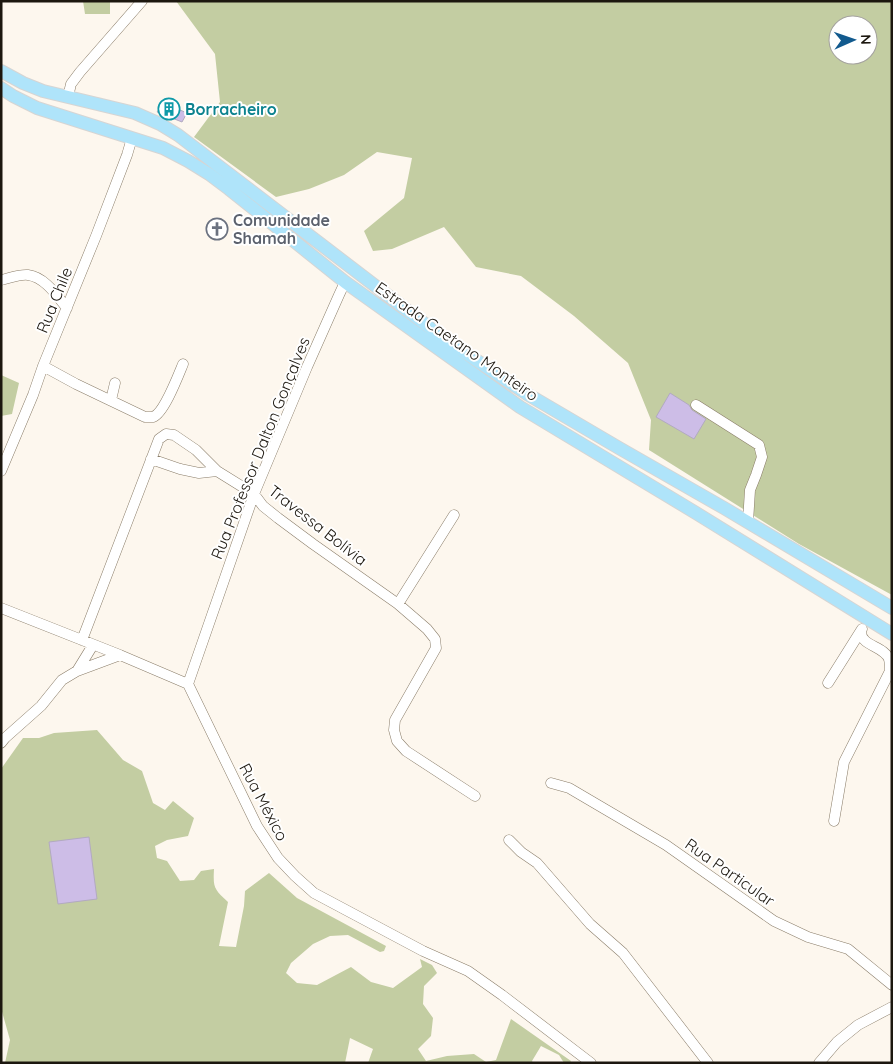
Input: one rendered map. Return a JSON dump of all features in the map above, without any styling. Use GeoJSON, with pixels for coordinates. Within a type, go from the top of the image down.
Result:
{"type":"FeatureCollection","features":[{"type":"Feature","properties":{"kind":"main road","name":"Estrada Caetano Monteiro"},"geometry":{"type":"LineString","coordinates":[[1,71],[23,83],[44,91],[135,113],[160,124],[178,135],[446,340],[527,394],[892,608]]}},
{"type":"Feature","properties":{"kind":"main road","name":"Estrada Caetano Monteiro"},"geometry":{"type":"LineString","coordinates":[[1,88],[37,108],[163,148],[188,161],[209,174],[345,282],[520,407],[892,634]]}},
{"type":"Feature","properties":{"kind":"street"},"geometry":{"type":"LineString","coordinates":[[68,97],[71,84],[80,72],[142,1]]}},
{"type":"Feature","properties":{"kind":"street","name":"Rua Chile"},"geometry":{"type":"LineString","coordinates":[[1,471],[96,236],[132,138]]}},
{"type":"Feature","properties":{"kind":"street"},"geometry":{"type":"LineString","coordinates":[[1,280],[27,274],[34,276],[46,284],[67,308]]}},
{"type":"Feature","properties":{"kind":"street","name":"Rua Professor Dalton Gonçalves"},"geometry":{"type":"LineString","coordinates":[[188,684],[254,494],[345,282]]}},
{"type":"Feature","properties":{"kind":"street"},"geometry":{"type":"LineString","coordinates":[[43,366],[145,417],[153,417],[160,412],[183,364]]}},
{"type":"Feature","properties":{"kind":"street"},"geometry":{"type":"LineString","coordinates":[[111,400],[115,383]]}},
{"type":"Feature","properties":{"kind":"street"},"geometry":{"type":"LineString","coordinates":[[696,405],[759,445],[762,457],[750,490],[748,522]]}},
{"type":"Feature","properties":{"kind":"street","name":"Travessa Bolívia"},"geometry":{"type":"LineString","coordinates":[[82,640],[159,439],[166,434],[174,435],[196,450],[217,471],[254,494],[263,506],[278,518],[398,604],[427,629],[435,639],[436,648],[395,720],[394,730],[397,741],[406,751],[475,796]]}},
{"type":"Feature","properties":{"kind":"street"},"geometry":{"type":"LineString","coordinates":[[151,458],[180,469],[199,473],[217,471]]}},
{"type":"Feature","properties":{"kind":"street"},"geometry":{"type":"LineString","coordinates":[[398,604],[454,515]]}},
{"type":"Feature","properties":{"kind":"street"},"geometry":{"type":"LineString","coordinates":[[1,608],[188,684]]}},
{"type":"Feature","properties":{"kind":"street"},"geometry":{"type":"LineString","coordinates":[[828,684],[868,618]]}},
{"type":"Feature","properties":{"kind":"street"},"geometry":{"type":"LineString","coordinates":[[834,821],[844,762],[890,671],[890,662],[885,652],[864,640],[860,634],[861,632]]}},
{"type":"Feature","properties":{"kind":"street"},"geometry":{"type":"LineString","coordinates":[[77,671],[93,645]]}},
{"type":"Feature","properties":{"kind":"street"},"geometry":{"type":"LineString","coordinates":[[1,743],[41,706],[62,680],[77,671],[120,655]]}},
{"type":"Feature","properties":{"kind":"street","name":"Rua México"},"geometry":{"type":"LineString","coordinates":[[188,684],[257,826],[278,858],[295,876],[314,893],[423,950],[468,971],[591,1063]]}},
{"type":"Feature","properties":{"kind":"street","name":"Rua Particular"},"geometry":{"type":"LineString","coordinates":[[550,784],[569,788],[666,845],[774,921],[808,937],[848,949],[892,985]]}},
{"type":"Feature","properties":{"kind":"street"},"geometry":{"type":"LineString","coordinates":[[509,840],[537,863],[590,924],[623,953],[708,1063]]}},
{"type":"Feature","properties":{"kind":"street"},"geometry":{"type":"LineString","coordinates":[[818,1063],[837,1042],[858,1024],[892,1007]]}},
{"type":"Feature","properties":{"kind":"green space"},"geometry":{"type":"Polygon","coordinates":[[[83,1],[110,1],[110,14],[85,14],[83,1]]]}},
{"type":"Feature","properties":{"kind":"green space"},"geometry":{"type":"Polygon","coordinates":[[[176,1],[892,1],[892,595],[799,544],[649,450],[651,420],[628,363],[574,316],[521,276],[476,267],[444,227],[392,249],[373,251],[364,231],[404,198],[412,158],[377,152],[344,175],[309,189],[276,197],[194,137],[220,102],[215,54],[176,1]]]}},
{"type":"Feature","properties":{"kind":"green space"},"geometry":{"type":"Polygon","coordinates":[[[1,375],[19,383],[12,414],[1,416],[1,375]]]}},
{"type":"Feature","properties":{"kind":"green space"},"geometry":{"type":"Polygon","coordinates":[[[97,730],[123,760],[142,771],[153,803],[165,810],[173,801],[194,818],[188,836],[167,840],[155,846],[157,858],[167,861],[180,881],[194,880],[201,871],[214,869],[215,888],[228,902],[219,946],[236,947],[245,891],[269,873],[297,898],[386,946],[384,951],[380,952],[348,935],[330,936],[313,944],[291,963],[286,973],[297,983],[317,985],[351,967],[371,982],[393,988],[422,967],[420,959],[432,965],[437,973],[424,986],[423,1004],[433,1018],[431,1036],[418,1049],[426,1061],[447,1056],[474,1054],[486,1062],[496,1060],[511,1019],[571,1061],[570,1063],[564,1063],[559,1055],[541,1046],[532,1061],[533,1063],[368,1063],[373,1049],[350,1038],[345,1063],[5,1063],[10,1040],[1,1008],[1,769],[23,738],[39,738],[54,733],[97,730]]]}},
{"type":"Feature","properties":{"kind":"building","name":"Borracheiro"},"geometry":{"type":"Polygon","coordinates":[[[168,98],[175,103],[173,107],[187,113],[182,122],[157,112],[168,98]]]}},
{"type":"Feature","properties":{"kind":"building"},"geometry":{"type":"Polygon","coordinates":[[[670,393],[706,419],[694,439],[656,417],[670,393]]]}},
{"type":"Feature","properties":{"kind":"building"},"geometry":{"type":"Polygon","coordinates":[[[89,837],[97,899],[58,904],[49,842],[89,837]]]}},
{"type":"Feature","properties":{"kind":"place","name":"Borracheiro"},"geometry":{"type":"Point","coordinates":[169,109]}},
{"type":"Feature","properties":{"kind":"place","name":"Comunidade Shamah"},"geometry":{"type":"Point","coordinates":[217,229]}}]}
